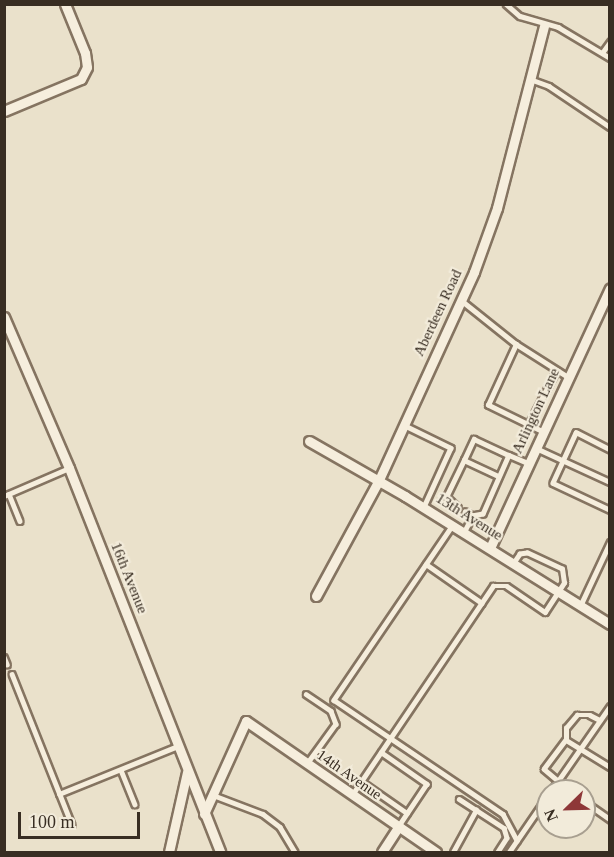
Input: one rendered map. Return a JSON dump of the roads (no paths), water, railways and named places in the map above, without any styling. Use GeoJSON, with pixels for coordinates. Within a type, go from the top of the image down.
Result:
{"type":"FeatureCollection","features":[{"type":"Feature","properties":{"kind":"street"},"geometry":{"type":"LineString","coordinates":[[4,111],[81,79],[87,67],[85,53],[65,4]]}},
{"type":"Feature","properties":{"kind":"street","name":"Aberdeen Road"},"geometry":{"type":"LineString","coordinates":[[316,596],[378,482],[461,300],[497,208],[544,26]]}},
{"type":"Feature","properties":{"kind":"street","name":"Arlington Lane"},"geometry":{"type":"LineString","coordinates":[[490,548],[609,288]]}},
{"type":"Feature","properties":{"kind":"street","name":"16th Avenue"},"geometry":{"type":"LineString","coordinates":[[4,318],[69,468],[220,852]]}},
{"type":"Feature","properties":{"kind":"street","name":"13th Avenue"},"geometry":{"type":"LineString","coordinates":[[309,441],[424,507],[581,604],[609,624]]}},
{"type":"Feature","properties":{"kind":"street","name":"14th Avenue"},"geometry":{"type":"LineString","coordinates":[[213,795],[246,722],[436,852]]}},
{"type":"Feature","properties":{"kind":"street"},"geometry":{"type":"LineString","coordinates":[[169,852],[187,772]]}},
{"type":"Feature","properties":{"kind":"street"},"geometry":{"type":"LineString","coordinates":[[204,814],[213,795]]}},
{"type":"Feature","properties":{"kind":"street"},"geometry":{"type":"LineString","coordinates":[[382,852],[399,826]]}},
{"type":"Feature","properties":{"kind":"lane"},"geometry":{"type":"LineString","coordinates":[[506,4],[544,26],[558,27],[609,58]]}},
{"type":"Feature","properties":{"kind":"lane"},"geometry":{"type":"LineString","coordinates":[[602,53],[609,42]]}},
{"type":"Feature","properties":{"kind":"lane"},"geometry":{"type":"LineString","coordinates":[[530,79],[549,86],[609,127]]}},
{"type":"Feature","properties":{"kind":"lane"},"geometry":{"type":"LineString","coordinates":[[461,300],[516,344],[569,377]]}},
{"type":"Feature","properties":{"kind":"lane"},"geometry":{"type":"LineString","coordinates":[[516,344],[488,405],[543,432]]}},
{"type":"Feature","properties":{"kind":"lane"},"geometry":{"type":"LineString","coordinates":[[528,425],[556,370]]}},
{"type":"Feature","properties":{"kind":"lane"},"geometry":{"type":"LineString","coordinates":[[404,425],[451,448],[424,507]]}},
{"type":"Feature","properties":{"kind":"lane"},"geometry":{"type":"LineString","coordinates":[[609,450],[576,433],[553,483],[609,510]]}},
{"type":"Feature","properties":{"kind":"lane"},"geometry":{"type":"LineString","coordinates":[[458,508],[446,497],[474,439],[529,464]]}},
{"type":"Feature","properties":{"kind":"lane"},"geometry":{"type":"LineString","coordinates":[[536,448],[609,482]]}},
{"type":"Feature","properties":{"kind":"lane"},"geometry":{"type":"LineString","coordinates":[[465,512],[472,516],[483,514],[509,455]]}},
{"type":"Feature","properties":{"kind":"lane"},"geometry":{"type":"LineString","coordinates":[[464,460],[499,476]]}},
{"type":"Feature","properties":{"kind":"lane"},"geometry":{"type":"LineString","coordinates":[[20,521],[7,495],[69,468]]}},
{"type":"Feature","properties":{"kind":"lane"},"geometry":{"type":"LineString","coordinates":[[464,532],[472,516]]}},
{"type":"Feature","properties":{"kind":"lane"},"geometry":{"type":"LineString","coordinates":[[453,525],[334,700],[503,814],[517,840]]}},
{"type":"Feature","properties":{"kind":"lane"},"geometry":{"type":"LineString","coordinates":[[581,604],[609,542]]}},
{"type":"Feature","properties":{"kind":"lane"},"geometry":{"type":"LineString","coordinates":[[352,795],[493,586],[502,584],[545,612],[560,591],[564,576],[556,566],[527,553],[520,555],[514,563]]}},
{"type":"Feature","properties":{"kind":"lane"},"geometry":{"type":"LineString","coordinates":[[426,564],[482,603]]}},
{"type":"Feature","properties":{"kind":"lane"},"geometry":{"type":"LineString","coordinates":[[4,657],[8,664]]}},
{"type":"Feature","properties":{"kind":"lane"},"geometry":{"type":"LineString","coordinates":[[12,674],[72,825]]}},
{"type":"Feature","properties":{"kind":"lane"},"geometry":{"type":"LineString","coordinates":[[306,694],[331,711],[336,724],[308,764]]}},
{"type":"Feature","properties":{"kind":"lane"},"geometry":{"type":"LineString","coordinates":[[559,779],[609,706]]}},
{"type":"Feature","properties":{"kind":"lane"},"geometry":{"type":"LineString","coordinates":[[554,779],[544,769],[566,740],[566,728],[577,715],[590,715],[600,720]]}},
{"type":"Feature","properties":{"kind":"lane"},"geometry":{"type":"LineString","coordinates":[[566,740],[609,767]]}},
{"type":"Feature","properties":{"kind":"lane"},"geometry":{"type":"LineString","coordinates":[[59,794],[178,746]]}},
{"type":"Feature","properties":{"kind":"lane"},"geometry":{"type":"LineString","coordinates":[[381,752],[427,784],[399,826]]}},
{"type":"Feature","properties":{"kind":"lane"},"geometry":{"type":"LineString","coordinates":[[121,770],[135,804]]}},
{"type":"Feature","properties":{"kind":"lane"},"geometry":{"type":"LineString","coordinates":[[362,781],[407,813]]}},
{"type":"Feature","properties":{"kind":"lane"},"geometry":{"type":"LineString","coordinates":[[213,795],[263,814],[280,827],[296,852]]}},
{"type":"Feature","properties":{"kind":"lane"},"geometry":{"type":"LineString","coordinates":[[459,799],[506,832],[498,852]]}},
{"type":"Feature","properties":{"kind":"lane"},"geometry":{"type":"LineString","coordinates":[[453,852],[476,810]]}},
{"type":"Feature","properties":{"kind":"lane"},"geometry":{"type":"LineString","coordinates":[[596,810],[609,819]]}},
{"type":"Feature","properties":{"kind":"lane"},"geometry":{"type":"LineString","coordinates":[[509,852],[536,812]]}}]}
